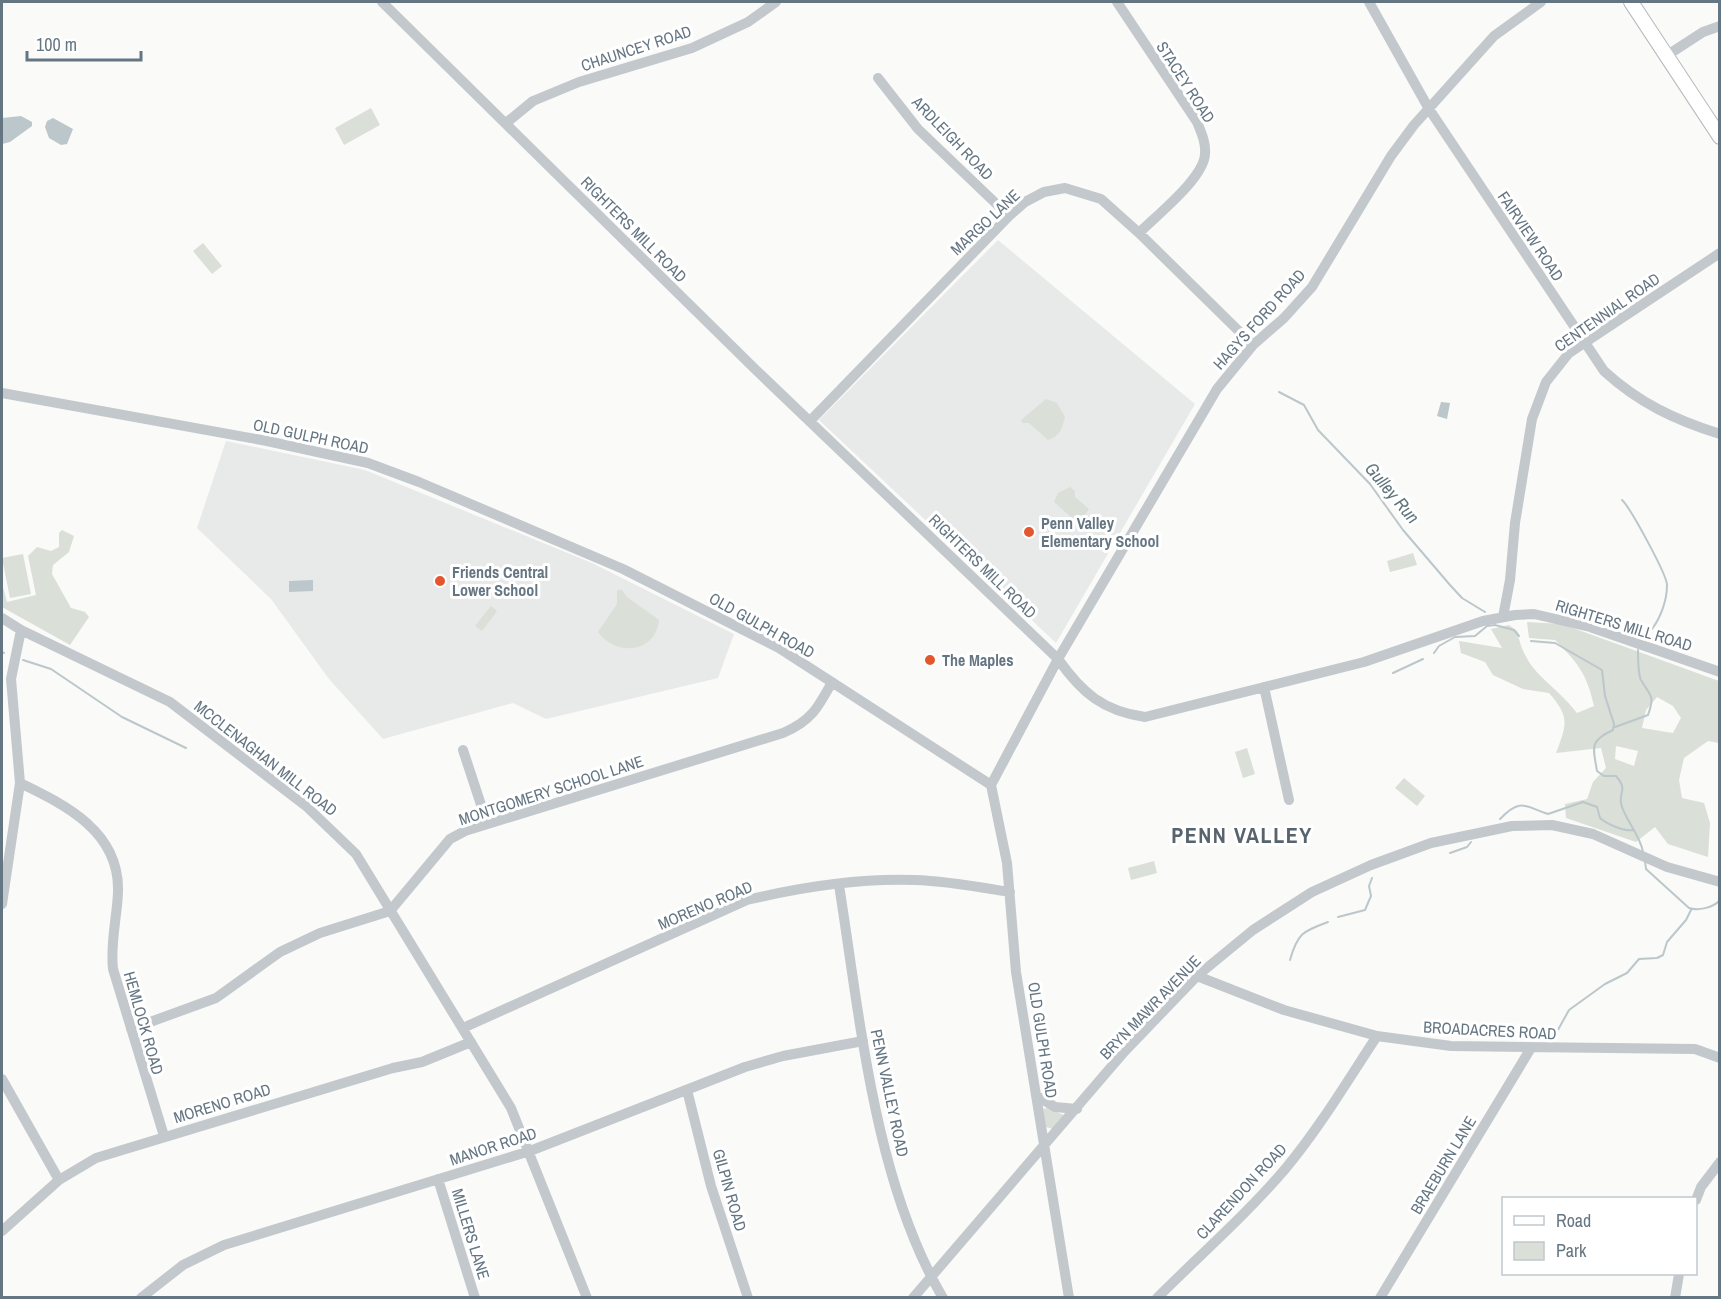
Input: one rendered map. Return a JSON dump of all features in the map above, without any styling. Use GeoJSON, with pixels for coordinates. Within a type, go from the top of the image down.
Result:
{"type":"FeatureCollection","features":[{"type":"Feature","properties":{"kind":"main road"},"geometry":{"type":"LineString","coordinates":[[1631,2],[1719,137]]}},
{"type":"Feature","properties":{"kind":"street","name":"RIGHTERS MILL ROAD"},"geometry":{"type":"LineString","coordinates":[[382,2],[1058,659],[1068,672],[1101,704],[1111,710],[1142,717],[1364,662],[1483,621],[1518,615],[1534,614],[1590,627],[1719,672]]}},
{"type":"Feature","properties":{"kind":"street","name":"CHAUNCEY ROAD"},"geometry":{"type":"LineString","coordinates":[[506,123],[534,101],[579,82],[692,48],[748,22],[776,2]]}},
{"type":"Feature","properties":{"kind":"street","name":"STACEY ROAD"},"geometry":{"type":"LineString","coordinates":[[1117,2],[1197,122],[1203,138],[1205,155],[1201,170],[1139,233]]}},
{"type":"Feature","properties":{"kind":"street","name":"FAIRVIEW ROAD"},"geometry":{"type":"LineString","coordinates":[[1369,2],[1429,110],[1605,371],[1641,401],[1685,423],[1719,434]]}},
{"type":"Feature","properties":{"kind":"street","name":"HAGYS FORD ROAD"},"geometry":{"type":"LineString","coordinates":[[991,785],[1058,659],[1217,389],[1253,345],[1284,318],[1312,287],[1391,156],[1429,110],[1494,36],[1541,2]]}},
{"type":"Feature","properties":{"kind":"street"},"geometry":{"type":"LineString","coordinates":[[1666,56],[1702,32],[1719,26]]}},
{"type":"Feature","properties":{"kind":"street","name":"ARDLEIGH ROAD"},"geometry":{"type":"LineString","coordinates":[[878,78],[918,129],[1009,216]]}},
{"type":"Feature","properties":{"kind":"street","name":"MARGO LANE"},"geometry":{"type":"LineString","coordinates":[[811,420],[1009,216],[1025,202],[1044,192],[1065,188],[1101,199],[1139,233],[1253,345]]}},
{"type":"Feature","properties":{"kind":"street","name":"CENTENNIAL ROAD"},"geometry":{"type":"LineString","coordinates":[[1503,617],[1516,516],[1535,407],[1552,371],[1584,343],[1719,253]]}},
{"type":"Feature","properties":{"kind":"street","name":"OLD GULPH ROAD"},"geometry":{"type":"LineString","coordinates":[[2,393],[267,441],[368,463],[419,482],[623,569],[779,648],[991,785],[1010,892],[1016,972],[1068,1298]]}},
{"type":"Feature","properties":{"kind":"street","name":"CENTENNIAL ROAD"},"geometry":{"type":"LineString","coordinates":[[1508,592],[1518,615]]}},
{"type":"Feature","properties":{"kind":"street","name":"MCCLENAGHAN MILL ROAD"},"geometry":{"type":"LineString","coordinates":[[2,618],[21,630],[177,707],[322,820],[357,854],[471,1042]]}},
{"type":"Feature","properties":{"kind":"street"},"geometry":{"type":"LineString","coordinates":[[2,904],[20,783],[11,679],[21,630]]}},
{"type":"Feature","properties":{"kind":"street","name":"MONTGOMERY SCHOOL LANE"},"geometry":{"type":"LineString","coordinates":[[390,911],[450,839],[487,823],[783,733],[801,725],[812,716],[832,682]]}},
{"type":"Feature","properties":{"kind":"street"},"geometry":{"type":"LineString","coordinates":[[1264,687],[1289,800]]}},
{"type":"Feature","properties":{"kind":"street"},"geometry":{"type":"LineString","coordinates":[[463,750],[487,823]]}},
{"type":"Feature","properties":{"kind":"street","name":"HEMLOCK ROAD"},"geometry":{"type":"LineString","coordinates":[[20,783],[77,813],[99,835],[110,852],[118,891],[113,969],[164,1136]]}},
{"type":"Feature","properties":{"kind":"street","name":"BRYN MAWR AVENUE"},"geometry":{"type":"LineString","coordinates":[[913,1298],[1125,1052],[1197,976],[1252,930],[1312,892],[1371,865],[1431,843],[1512,826],[1551,825],[1593,834],[1652,861],[1719,882]]}},
{"type":"Feature","properties":{"kind":"street","name":"MORENO ROAD"},"geometry":{"type":"LineString","coordinates":[[463,1028],[747,900],[786,891],[913,880],[961,884],[1010,892]]}},
{"type":"Feature","properties":{"kind":"street","name":"PENN VALLEY ROAD"},"geometry":{"type":"LineString","coordinates":[[839,885],[852,982],[891,1168],[905,1216],[931,1278],[943,1298]]}},
{"type":"Feature","properties":{"kind":"street"},"geometry":{"type":"LineString","coordinates":[[131,1029],[216,998],[280,952],[320,933],[390,911]]}},
{"type":"Feature","properties":{"kind":"street","name":"BROADACRES ROAD"},"geometry":{"type":"LineString","coordinates":[[1197,976],[1284,1010],[1377,1036],[1451,1046],[1695,1049],[1719,1058]]}},
{"type":"Feature","properties":{"kind":"street","name":"CLARENDON ROAD"},"geometry":{"type":"LineString","coordinates":[[1157,1298],[1286,1168],[1321,1122],[1377,1036]]}},
{"type":"Feature","properties":{"kind":"street","name":"MANOR ROAD"},"geometry":{"type":"LineString","coordinates":[[141,1298],[183,1265],[224,1245],[530,1150],[783,1056],[863,1041]]}},
{"type":"Feature","properties":{"kind":"street"},"geometry":{"type":"LineString","coordinates":[[471,1042],[511,1108],[530,1150],[587,1298]]}},
{"type":"Feature","properties":{"kind":"street","name":"MORENO ROAD"},"geometry":{"type":"LineString","coordinates":[[2,1231],[59,1180],[96,1158],[393,1068],[422,1062],[471,1042]]}},
{"type":"Feature","properties":{"kind":"street","name":"BRAEBURN LANE"},"geometry":{"type":"LineString","coordinates":[[1380,1298],[1531,1048]]}},
{"type":"Feature","properties":{"kind":"street"},"geometry":{"type":"LineString","coordinates":[[2,1079],[59,1180]]}},
{"type":"Feature","properties":{"kind":"street","name":"GILPIN ROAD"},"geometry":{"type":"LineString","coordinates":[[687,1090],[711,1186],[748,1298]]}},
{"type":"Feature","properties":{"kind":"street"},"geometry":{"type":"LineString","coordinates":[[1036,1096],[1055,1107],[1077,1109]]}},
{"type":"Feature","properties":{"kind":"street"},"geometry":{"type":"LineString","coordinates":[[1696,1197],[1719,1162]]}},
{"type":"Feature","properties":{"kind":"street","name":"MILLERS LANE"},"geometry":{"type":"LineString","coordinates":[[438,1179],[475,1298]]}},
{"type":"Feature","properties":{"kind":"street"},"geometry":{"type":"LineString","coordinates":[[1675,1298],[1679,1275]]}},
{"type":"Feature","properties":{"kind":"shaded area"},"geometry":{"type":"Polygon","coordinates":[[[21,116],[32,122],[32,126],[10,142],[2,144],[2,118],[21,116]]]}},
{"type":"Feature","properties":{"kind":"shaded area"},"geometry":{"type":"Polygon","coordinates":[[[53,118],[73,129],[67,144],[61,145],[49,138],[45,127],[47,121],[53,118]]]}},
{"type":"Feature","properties":{"kind":"shaded area","name":"Penn Valley Elementary School"},"geometry":{"type":"Polygon","coordinates":[[[998,240],[1195,404],[1056,643],[819,420],[998,240]]]}},
{"type":"Feature","properties":{"kind":"shaded area"},"geometry":{"type":"Polygon","coordinates":[[[1441,402],[1450,403],[1447,419],[1437,416],[1441,402]]]}},
{"type":"Feature","properties":{"kind":"shaded area","name":"Friends Central Lower School"},"geometry":{"type":"Polygon","coordinates":[[[226,441],[365,470],[592,563],[734,634],[718,678],[546,719],[513,703],[383,739],[329,679],[271,599],[197,528],[226,441]]]}},
{"type":"Feature","properties":{"kind":"shaded area"},"geometry":{"type":"Polygon","coordinates":[[[313,580],[313,591],[289,592],[289,581],[313,580]]]}},
{"type":"Feature","properties":{"kind":"green space"},"geometry":{"type":"Polygon","coordinates":[[[371,108],[380,125],[344,145],[335,128],[371,108]]]}},
{"type":"Feature","properties":{"kind":"green space"},"geometry":{"type":"Polygon","coordinates":[[[203,243],[222,266],[212,274],[193,251],[203,243]]]}},
{"type":"Feature","properties":{"kind":"green space"},"geometry":{"type":"Polygon","coordinates":[[[1046,399],[1057,403],[1065,417],[1060,432],[1048,440],[1029,423],[1022,423],[1021,420],[1046,399]]]}},
{"type":"Feature","properties":{"kind":"green space"},"geometry":{"type":"Polygon","coordinates":[[[1070,487],[1075,491],[1075,497],[1089,509],[1079,524],[1054,502],[1058,493],[1070,487]]]}},
{"type":"Feature","properties":{"kind":"green space"},"geometry":{"type":"Polygon","coordinates":[[[62,530],[74,536],[69,552],[53,565],[52,574],[71,608],[85,612],[89,617],[70,645],[2,607],[2,583],[7,602],[36,595],[28,556],[37,547],[51,551],[59,547],[59,533],[62,530]]]}},
{"type":"Feature","properties":{"kind":"green space"},"geometry":{"type":"Polygon","coordinates":[[[1413,553],[1417,565],[1390,572],[1387,561],[1413,553]]]}},
{"type":"Feature","properties":{"kind":"green space"},"geometry":{"type":"Polygon","coordinates":[[[23,554],[31,594],[10,598],[2,558],[23,554]]]}},
{"type":"Feature","properties":{"kind":"green space"},"geometry":{"type":"Polygon","coordinates":[[[617,590],[622,590],[627,597],[659,620],[651,639],[643,645],[624,648],[606,640],[598,632],[617,604],[617,590]]]}},
{"type":"Feature","properties":{"kind":"green space"},"geometry":{"type":"Polygon","coordinates":[[[491,606],[497,611],[482,631],[475,626],[491,606]]]}},
{"type":"Feature","properties":{"kind":"green space"},"geometry":{"type":"Polygon","coordinates":[[[1527,622],[1562,624],[1719,681],[1719,743],[1708,741],[1684,758],[1679,780],[1682,798],[1704,803],[1710,823],[1708,857],[1668,844],[1655,827],[1636,842],[1566,818],[1565,804],[1587,799],[1593,782],[1606,768],[1601,748],[1556,753],[1564,721],[1561,708],[1556,701],[1549,693],[1523,689],[1493,675],[1485,662],[1461,653],[1459,641],[1502,648],[1491,629],[1509,625],[1517,631],[1521,646],[1533,668],[1577,713],[1594,706],[1585,677],[1563,648],[1555,640],[1529,638],[1527,622]],[[1657,697],[1646,710],[1642,728],[1673,733],[1681,718],[1673,706],[1657,697]],[[1616,746],[1615,759],[1634,766],[1638,751],[1616,746]]]}},
{"type":"Feature","properties":{"kind":"green space"},"geometry":{"type":"Polygon","coordinates":[[[1247,748],[1255,774],[1243,778],[1235,752],[1247,748]]]}},
{"type":"Feature","properties":{"kind":"green space"},"geometry":{"type":"Polygon","coordinates":[[[1404,778],[1425,796],[1417,806],[1395,788],[1404,778]]]}},
{"type":"Feature","properties":{"kind":"green space"},"geometry":{"type":"Polygon","coordinates":[[[1154,861],[1157,873],[1131,880],[1128,868],[1154,861]]]}},
{"type":"Feature","properties":{"kind":"green space"},"geometry":{"type":"Polygon","coordinates":[[[1047,1108],[1064,1115],[1053,1129],[1046,1127],[1043,1109],[1047,1108]]]}},
{"type":"Feature","properties":{"kind":"waterway","name":"Gulley Run"},"geometry":{"type":"LineString","coordinates":[[1279,392],[1304,405],[1318,430],[1370,484],[1403,530],[1450,585],[1462,598],[1485,612]]}},
{"type":"Feature","properties":{"kind":"waterway"},"geometry":{"type":"LineString","coordinates":[[1622,500],[1648,541],[1667,585],[1665,602],[1658,619],[1652,629],[1641,629],[1638,637]]}},
{"type":"Feature","properties":{"kind":"waterway"},"geometry":{"type":"LineString","coordinates":[[1434,653],[1439,646],[1455,637],[1475,636],[1487,626],[1495,625],[1514,630],[1519,636]]}},
{"type":"Feature","properties":{"kind":"waterway","name":"Gulley Run"},"geometry":{"type":"LineString","coordinates":[[1531,641],[1555,643],[1602,670],[1605,696],[1614,724],[1613,730],[1596,741],[1594,746],[1597,771],[1604,776],[1616,776],[1620,781],[1622,808],[1639,839],[1643,852]]}},
{"type":"Feature","properties":{"kind":"waterway"},"geometry":{"type":"LineString","coordinates":[[1615,727],[1648,715],[1651,696],[1639,674],[1638,650]]}},
{"type":"Feature","properties":{"kind":"waterway"},"geometry":{"type":"LineString","coordinates":[[1393,673],[1423,659]]}},
{"type":"Feature","properties":{"kind":"waterway"},"geometry":{"type":"LineString","coordinates":[[23,660],[51,669],[122,717],[186,748]]}},
{"type":"Feature","properties":{"kind":"waterway"},"geometry":{"type":"LineString","coordinates":[[1500,819],[1507,812],[1519,806],[1548,814],[1583,802],[1597,807],[1600,818],[1607,823],[1621,829],[1634,830]]}},
{"type":"Feature","properties":{"kind":"waterway"},"geometry":{"type":"LineString","coordinates":[[1450,853],[1467,847],[1471,842]]}},
{"type":"Feature","properties":{"kind":"waterway","name":"Gulley Run"},"geometry":{"type":"LineString","coordinates":[[1645,861],[1646,869],[1689,908],[1705,908],[1720,900]]}},
{"type":"Feature","properties":{"kind":"waterway"},"geometry":{"type":"LineString","coordinates":[[1338,917],[1365,910],[1371,896],[1369,886],[1372,878]]}},
{"type":"Feature","properties":{"kind":"waterway"},"geometry":{"type":"LineString","coordinates":[[1554,1037],[1569,1010],[1605,984],[1627,973],[1639,959],[1657,958],[1663,955],[1667,942],[1686,920],[1691,910]]}},
{"type":"Feature","properties":{"kind":"waterway"},"geometry":{"type":"LineString","coordinates":[[1290,960],[1299,938],[1313,928],[1328,922]]}},
{"type":"Feature","properties":{"kind":"place","name":"Penn Valley Elementary School"},"geometry":{"type":"Point","coordinates":[1029,532]}},
{"type":"Feature","properties":{"kind":"place","name":"Friends Central Lower School"},"geometry":{"type":"Point","coordinates":[440,581]}},
{"type":"Feature","properties":{"kind":"place","name":"The Maples"},"geometry":{"type":"Point","coordinates":[930,660]}},
{"type":"Feature","properties":{"kind":"district","name":"PENN VALLEY"},"geometry":{"type":"Point","coordinates":[1242,835]}}]}
